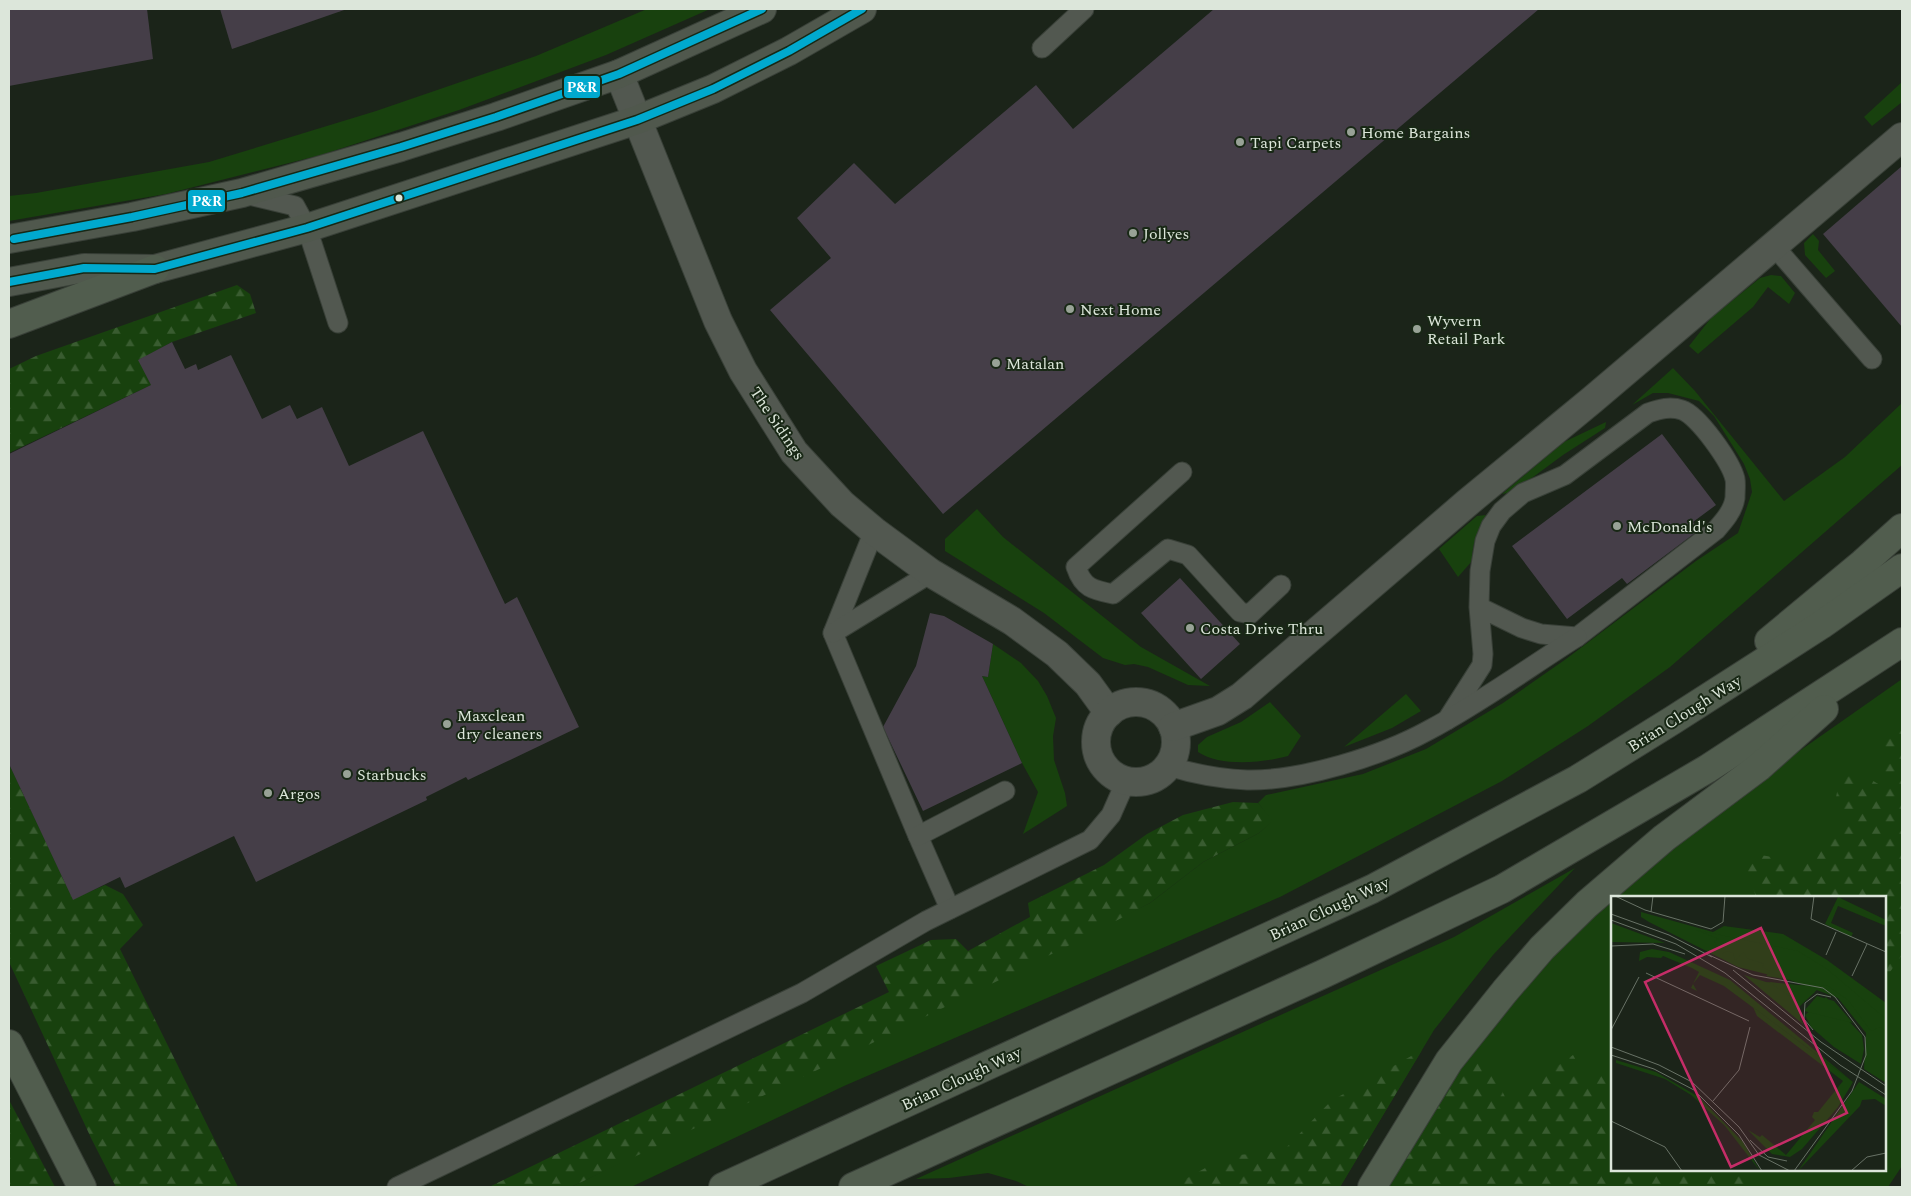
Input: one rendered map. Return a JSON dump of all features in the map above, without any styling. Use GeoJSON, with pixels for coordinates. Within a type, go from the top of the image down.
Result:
{"type":"FeatureCollection","features":[{"type":"Feature","properties":{"kind":"highway"},"geometry":{"type":"LineString","coordinates":[[9,324],[156,269]]}},
{"type":"Feature","properties":{"kind":"highway"},"geometry":{"type":"LineString","coordinates":[[1673,720],[1863,563],[1902,528]]}},
{"type":"Feature","properties":{"kind":"highway","name":"Brian Clough Way"},"geometry":{"type":"LineString","coordinates":[[723,1187],[1372,889],[1578,779],[1822,625],[1902,568]]}},
{"type":"Feature","properties":{"kind":"highway"},"geometry":{"type":"LineString","coordinates":[[853,1187],[1323,974],[1502,889],[1707,770],[1897,645]]}},
{"type":"Feature","properties":{"kind":"highway"},"geometry":{"type":"LineString","coordinates":[[1372,1187],[1449,1061],[1542,948],[1587,904],[1664,838],[1759,767],[1897,645]]}},
{"type":"Feature","properties":{"kind":"highway"},"geometry":{"type":"LineString","coordinates":[[9,1044],[82,1187]]}},
{"type":"Feature","properties":{"kind":"street"},"geometry":{"type":"LineString","coordinates":[[9,239],[132,217],[242,193],[477,123],[619,74],[762,9]]}},
{"type":"Feature","properties":{"kind":"street"},"geometry":{"type":"LineString","coordinates":[[9,282],[84,268],[156,269],[307,228],[637,120],[729,81],[789,51],[862,9]]}},
{"type":"Feature","properties":{"kind":"street","name":"The Sidings"},"geometry":{"type":"LineString","coordinates":[[619,74],[718,321],[743,372],[794,452],[842,504],[874,530],[931,573],[1005,616],[1043,643],[1074,669],[1109,713]]}},
{"type":"Feature","properties":{"kind":"street"},"geometry":{"type":"LineString","coordinates":[[1173,727],[1218,711],[1242,696],[1467,503],[1592,400],[1902,137]]}},
{"type":"Feature","properties":{"kind":"street"},"geometry":{"type":"LineString","coordinates":[[1132,703],[1145,703],[1157,708],[1167,716],[1177,741],[1175,754],[1160,775],[1138,782],[1126,781],[1115,776],[1106,768],[1096,746],[1097,734],[1109,713],[1120,706],[1132,703]]}},
{"type":"Feature","properties":{"kind":"lane"},"geometry":{"type":"LineString","coordinates":[[1042,48],[1084,9]]}},
{"type":"Feature","properties":{"kind":"lane"},"geometry":{"type":"LineString","coordinates":[[242,193],[295,206],[307,228],[338,323]]}},
{"type":"Feature","properties":{"kind":"lane"},"geometry":{"type":"LineString","coordinates":[[1774,246],[1872,359]]}},
{"type":"Feature","properties":{"kind":"lane"},"geometry":{"type":"LineString","coordinates":[[1168,766],[1195,774],[1248,780],[1296,775],[1332,767],[1399,745],[1447,720],[1577,637],[1716,530],[1731,510],[1735,499],[1735,479],[1729,465],[1692,414],[1672,408],[1648,413],[1565,475],[1523,493],[1504,509],[1491,526],[1485,541],[1480,571],[1479,607],[1483,654],[1482,665],[1447,720]]}},
{"type":"Feature","properties":{"kind":"lane"},"geometry":{"type":"LineString","coordinates":[[1182,472],[1076,567],[1080,579],[1093,590],[1113,594],[1168,549],[1188,554],[1240,612],[1250,614],[1281,585]]}},
{"type":"Feature","properties":{"kind":"lane"},"geometry":{"type":"LineString","coordinates":[[874,530],[833,633],[950,909]]}},
{"type":"Feature","properties":{"kind":"lane"},"geometry":{"type":"LineString","coordinates":[[833,633],[931,573]]}},
{"type":"Feature","properties":{"kind":"lane"},"geometry":{"type":"LineString","coordinates":[[1479,607],[1522,628],[1541,634],[1577,637]]}},
{"type":"Feature","properties":{"kind":"lane"},"geometry":{"type":"LineString","coordinates":[[397,1187],[802,993],[926,921],[1090,840],[1110,815],[1126,781]]}},
{"type":"Feature","properties":{"kind":"lane"},"geometry":{"type":"LineString","coordinates":[[918,836],[1005,791]]}},
{"type":"Feature","properties":{"kind":"green space"},"geometry":{"type":"Polygon","coordinates":[[[647,9],[710,9],[606,55],[459,110],[321,155],[166,194],[9,221],[9,196],[36,193],[209,162],[376,111],[536,56],[647,9]]]}},
{"type":"Feature","properties":{"kind":"green space"},"geometry":{"type":"Polygon","coordinates":[[[1902,82],[1902,102],[1872,126],[1864,117],[1902,82]]]}},
{"type":"Feature","properties":{"kind":"green space"},"geometry":{"type":"Polygon","coordinates":[[[1813,234],[1819,241],[1818,250],[1835,271],[1826,278],[1805,255],[1804,243],[1813,234]]]}},
{"type":"Feature","properties":{"kind":"green space"},"geometry":{"type":"Polygon","coordinates":[[[1771,275],[1781,276],[1795,293],[1789,304],[1768,287],[1753,307],[1698,354],[1689,346],[1711,318],[1760,278],[1771,275]]]}},
{"type":"Feature","properties":{"kind":"green space"},"geometry":{"type":"Polygon","coordinates":[[[237,285],[250,294],[256,313],[172,342],[139,360],[151,385],[9,453],[9,369],[36,356],[237,285]]]}},
{"type":"Feature","properties":{"kind":"green space"},"geometry":{"type":"Polygon","coordinates":[[[1673,368],[1695,391],[1784,501],[1845,457],[1902,403],[1902,465],[1670,667],[1588,726],[1502,781],[1280,897],[844,1086],[631,1187],[571,1187],[1150,903],[1203,862],[1259,833],[1272,821],[1258,803],[1266,795],[1363,774],[1426,749],[1503,703],[1566,659],[1696,561],[1738,533],[1752,492],[1750,479],[1744,464],[1714,416],[1699,401],[1668,393],[1653,393],[1632,405],[1673,368]]]}},
{"type":"Feature","properties":{"kind":"green space"},"geometry":{"type":"Polygon","coordinates":[[[1606,422],[1605,428],[1563,455],[1513,492],[1502,494],[1564,442],[1606,422]]]}},
{"type":"Feature","properties":{"kind":"green space"},"geometry":{"type":"Polygon","coordinates":[[[977,509],[1003,537],[1141,647],[1210,686],[1188,685],[1148,667],[1134,664],[1125,665],[1103,658],[1044,613],[945,551],[945,539],[977,509]]]}},
{"type":"Feature","properties":{"kind":"green space"},"geometry":{"type":"Polygon","coordinates":[[[1486,515],[1476,537],[1472,561],[1458,577],[1439,549],[1477,516],[1486,515]]]}},
{"type":"Feature","properties":{"kind":"green space"},"geometry":{"type":"Polygon","coordinates":[[[993,644],[1021,663],[1038,681],[1047,696],[1056,718],[1053,736],[1054,760],[1065,793],[1067,806],[1023,834],[1038,792],[1022,763],[982,676],[988,677],[993,644]]]}},
{"type":"Feature","properties":{"kind":"green space"},"geometry":{"type":"Polygon","coordinates":[[[1902,679],[1902,1166],[1888,1187],[1384,1187],[1467,1058],[1557,943],[1611,898],[1611,1171],[1886,1171],[1886,896],[1614,896],[1731,799],[1902,679]]]}},
{"type":"Feature","properties":{"kind":"green space"},"geometry":{"type":"Polygon","coordinates":[[[1406,694],[1421,711],[1392,728],[1344,747],[1406,694]]]}},
{"type":"Feature","properties":{"kind":"green space"},"geometry":{"type":"Polygon","coordinates":[[[1270,702],[1301,736],[1288,756],[1254,762],[1230,762],[1207,757],[1198,752],[1198,745],[1207,737],[1241,722],[1270,702]]]}},
{"type":"Feature","properties":{"kind":"green space"},"geometry":{"type":"Polygon","coordinates":[[[1902,721],[1902,955],[1886,978],[1886,896],[1756,896],[1742,852],[1808,863],[1852,818],[1834,807],[1843,763],[1885,788],[1882,736],[1902,721]]]}},
{"type":"Feature","properties":{"kind":"green space"},"geometry":{"type":"Polygon","coordinates":[[[9,764],[73,899],[105,885],[123,894],[143,925],[120,949],[238,1187],[116,1187],[9,962],[9,764]]]}},
{"type":"Feature","properties":{"kind":"green space"},"geometry":{"type":"Polygon","coordinates":[[[1233,802],[1258,803],[1273,821],[1259,833],[1203,862],[1150,903],[1070,945],[834,1062],[571,1187],[489,1187],[889,992],[876,966],[931,940],[956,939],[968,951],[1030,917],[1028,903],[1104,865],[1147,834],[1183,815],[1233,802]]]}},
{"type":"Feature","properties":{"kind":"green space"},"geometry":{"type":"Polygon","coordinates":[[[1575,868],[1493,955],[1434,1030],[1340,1187],[1029,1187],[988,1173],[949,1178],[916,1179],[1454,937],[1575,868]]]}},
{"type":"Feature","properties":{"kind":"green space"},"geometry":{"type":"Polygon","coordinates":[[[1422,1050],[1340,1187],[1171,1187],[1227,1156],[1283,1151],[1331,1101],[1422,1050]]]}},
{"type":"Feature","properties":{"kind":"green space"},"geometry":{"type":"Polygon","coordinates":[[[1573,1055],[1591,1087],[1611,1063],[1611,1171],[1755,1171],[1744,1187],[1384,1187],[1467,1058],[1485,1056],[1507,1101],[1573,1055]]]}},
{"type":"Feature","properties":{"kind":"green space"},"geometry":{"type":"Polygon","coordinates":[[[9,1100],[55,1187],[9,1187],[9,1100]]]}},
{"type":"Feature","properties":{"kind":"building"},"geometry":{"type":"Polygon","coordinates":[[[9,9],[147,9],[153,59],[9,86],[9,9]]]}},
{"type":"Feature","properties":{"kind":"building"},"geometry":{"type":"Polygon","coordinates":[[[220,9],[347,9],[232,49],[220,9]]]}},
{"type":"Feature","properties":{"kind":"building"},"geometry":{"type":"Polygon","coordinates":[[[1214,9],[1539,9],[943,514],[770,310],[831,258],[797,218],[854,163],[895,204],[1036,85],[1073,129],[1214,9]]]}},
{"type":"Feature","properties":{"kind":"building"},"geometry":{"type":"Polygon","coordinates":[[[1902,166],[1902,327],[1823,234],[1902,166]]]}},
{"type":"Feature","properties":{"kind":"building"},"geometry":{"type":"Polygon","coordinates":[[[172,342],[185,369],[196,364],[198,370],[231,355],[262,419],[290,405],[297,419],[322,407],[349,466],[423,431],[505,604],[517,597],[579,727],[468,780],[466,777],[426,797],[427,800],[256,882],[234,836],[125,888],[120,877],[73,900],[9,764],[9,454],[151,385],[138,360],[172,342]]]}},
{"type":"Feature","properties":{"kind":"building","name":"McDonald's"},"geometry":{"type":"Polygon","coordinates":[[[1662,434],[1716,505],[1693,522],[1699,530],[1627,584],[1622,578],[1567,619],[1512,546],[1662,434]]]}},
{"type":"Feature","properties":{"kind":"building","name":"Costa Drive Thru"},"geometry":{"type":"Polygon","coordinates":[[[1180,578],[1240,644],[1201,679],[1141,613],[1180,578]]]}},
{"type":"Feature","properties":{"kind":"building"},"geometry":{"type":"Polygon","coordinates":[[[930,613],[944,616],[993,644],[988,677],[982,676],[1022,763],[923,811],[883,727],[916,666],[930,613]]]}},
{"type":"Feature","properties":{"kind":"transit line","name":"P&R"},"geometry":{"type":"LineString","coordinates":[[14,239],[132,217],[242,193],[401,147],[496,117],[619,74],[762,9]]}},
{"type":"Feature","properties":{"kind":"transit line","name":"P&R"},"geometry":{"type":"LineString","coordinates":[[9,282],[84,268],[155,269],[307,228],[637,120],[713,89],[789,51],[862,9]]}},
{"type":"Feature","properties":{"kind":"place","name":"Home Bargains"},"geometry":{"type":"Point","coordinates":[1351,132]}},
{"type":"Feature","properties":{"kind":"place","name":"Tapi Carpets"},"geometry":{"type":"Point","coordinates":[1240,142]}},
{"type":"Feature","properties":{"kind":"place","name":"Jollyes"},"geometry":{"type":"Point","coordinates":[1133,233]}},
{"type":"Feature","properties":{"kind":"place","name":"Next Home"},"geometry":{"type":"Point","coordinates":[1070,309]}},
{"type":"Feature","properties":{"kind":"place","name":"Wyvern Retail Park"},"geometry":{"type":"Point","coordinates":[1417,329]}},
{"type":"Feature","properties":{"kind":"place","name":"Matalan"},"geometry":{"type":"Point","coordinates":[996,363]}},
{"type":"Feature","properties":{"kind":"place","name":"McDonald's"},"geometry":{"type":"Point","coordinates":[1617,526]}},
{"type":"Feature","properties":{"kind":"place","name":"Costa Drive Thru"},"geometry":{"type":"Point","coordinates":[1190,628]}},
{"type":"Feature","properties":{"kind":"place","name":"Maxclean dry cleaners"},"geometry":{"type":"Point","coordinates":[447,724]}},
{"type":"Feature","properties":{"kind":"place","name":"Starbucks"},"geometry":{"type":"Point","coordinates":[347,774]}},
{"type":"Feature","properties":{"kind":"place","name":"Argos"},"geometry":{"type":"Point","coordinates":[268,793]}}]}
